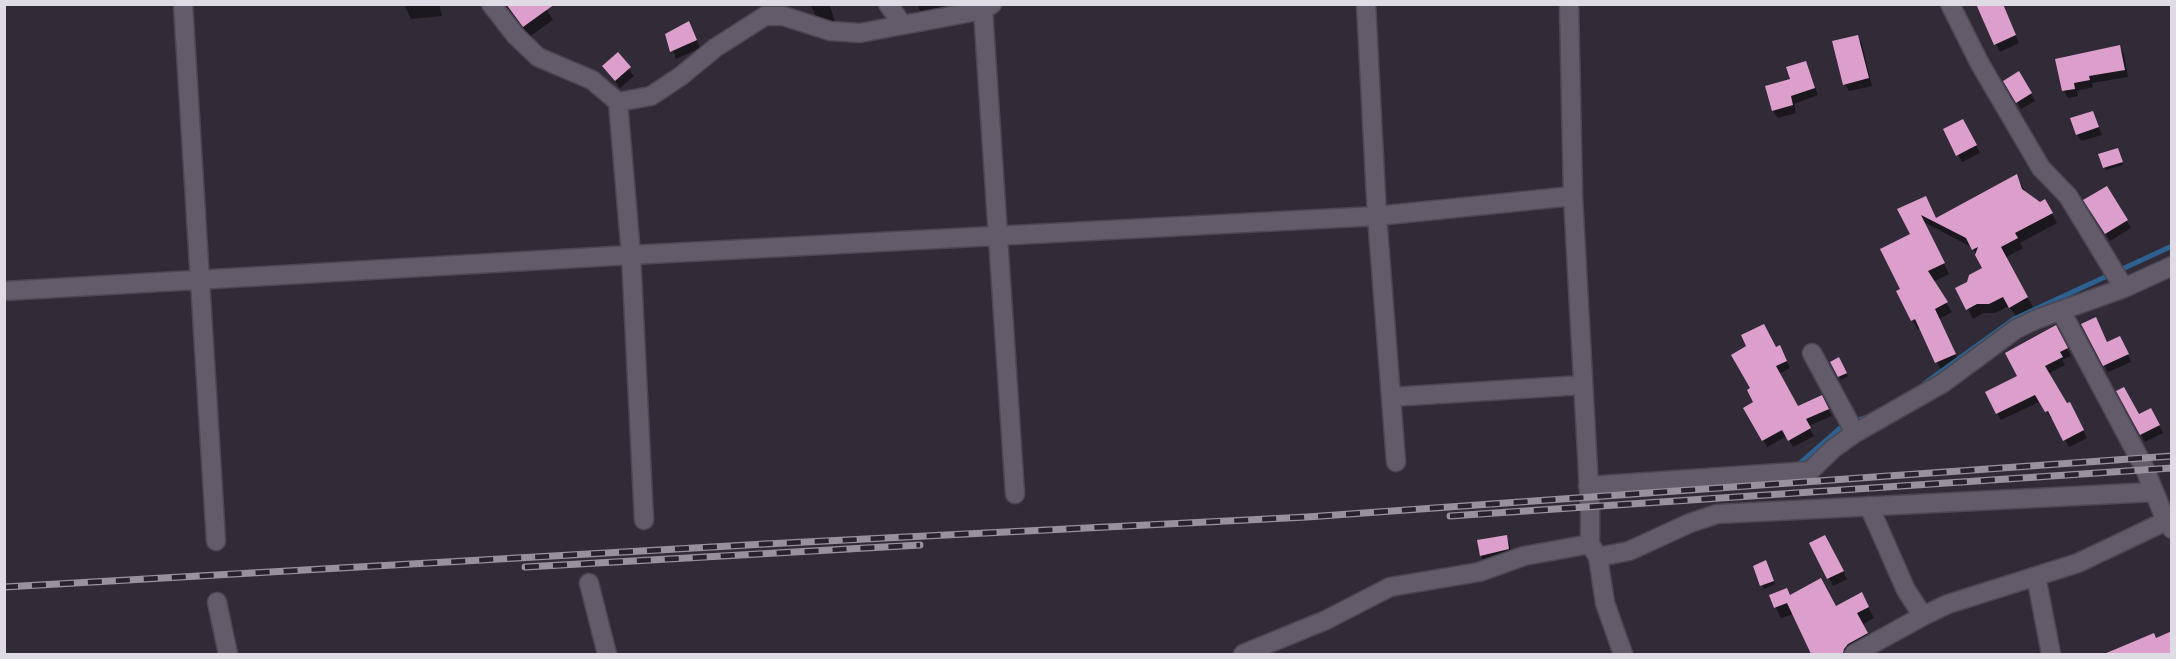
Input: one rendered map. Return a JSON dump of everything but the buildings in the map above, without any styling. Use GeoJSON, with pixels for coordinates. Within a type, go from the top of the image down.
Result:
{"type":"FeatureCollection","features":[{"type":"Feature","properties":{"kind":"street"},"geometry":{"type":"LineString","coordinates":[[183,4],[216,541]]}},
{"type":"Feature","properties":{"kind":"street"},"geometry":{"type":"LineString","coordinates":[[491,4],[516,36],[538,57],[592,80],[618,102],[631,255],[644,520]]}},
{"type":"Feature","properties":{"kind":"street"},"geometry":{"type":"LineString","coordinates":[[888,4],[902,24]]}},
{"type":"Feature","properties":{"kind":"street"},"geometry":{"type":"LineString","coordinates":[[1366,4],[1377,216],[1396,462]]}},
{"type":"Feature","properties":{"kind":"street"},"geometry":{"type":"LineString","coordinates":[[1569,4],[1573,196],[1588,486],[1594,550],[1605,603],[1623,654]]}},
{"type":"Feature","properties":{"kind":"street"},"geometry":{"type":"LineString","coordinates":[[1950,4],[1980,64],[2042,168],[2068,196],[2124,288]]}},
{"type":"Feature","properties":{"kind":"street"},"geometry":{"type":"LineString","coordinates":[[618,102],[651,96],[681,76],[715,48],[765,16],[783,16],[830,31],[860,33],[988,7],[997,236],[1015,494]]}},
{"type":"Feature","properties":{"kind":"street"},"geometry":{"type":"LineString","coordinates":[[4,291],[1377,216],[1573,196]]}},
{"type":"Feature","properties":{"kind":"street"},"geometry":{"type":"LineString","coordinates":[[1588,486],[1810,471],[1834,448],[1855,433],[1943,383],[2016,329],[2037,319],[2124,288],[2172,266]]}},
{"type":"Feature","properties":{"kind":"street"},"geometry":{"type":"LineString","coordinates":[[1854,654],[1948,604],[2078,563],[2169,525],[2145,469],[2061,311]]}},
{"type":"Feature","properties":{"kind":"street"},"geometry":{"type":"LineString","coordinates":[[1812,353],[1855,433]]}},
{"type":"Feature","properties":{"kind":"street"},"geometry":{"type":"LineString","coordinates":[[1391,397],[1583,385]]}},
{"type":"Feature","properties":{"kind":"street"},"geometry":{"type":"LineString","coordinates":[[1244,654],[1326,620],[1390,587],[1479,572],[1524,556],[1594,550],[1629,551],[1668,532],[1717,514],[2154,492]]}},
{"type":"Feature","properties":{"kind":"street"},"geometry":{"type":"LineString","coordinates":[[1869,506],[1906,590],[1923,616]]}},
{"type":"Feature","properties":{"kind":"street"},"geometry":{"type":"LineString","coordinates":[[2036,576],[2051,654]]}},
{"type":"Feature","properties":{"kind":"street"},"geometry":{"type":"LineString","coordinates":[[589,583],[607,654]]}},
{"type":"Feature","properties":{"kind":"street"},"geometry":{"type":"LineString","coordinates":[[217,602],[228,654]]}},
{"type":"Feature","properties":{"kind":"waterway"},"geometry":{"type":"LineString","coordinates":[[1925,383],[2014,319],[2172,246]]}},
{"type":"Feature","properties":{"kind":"waterway"},"geometry":{"type":"LineString","coordinates":[[1798,465],[1845,424],[1868,417]]}},
{"type":"Feature","properties":{"kind":"railway"},"geometry":{"type":"LineString","coordinates":[[4,587],[765,544],[1307,517],[2172,456]]}},
{"type":"Feature","properties":{"kind":"railway"},"geometry":{"type":"LineString","coordinates":[[1450,516],[2172,468]]}},
{"type":"Feature","properties":{"kind":"railway"},"geometry":{"type":"LineString","coordinates":[[525,567],[920,545]]}}]}
